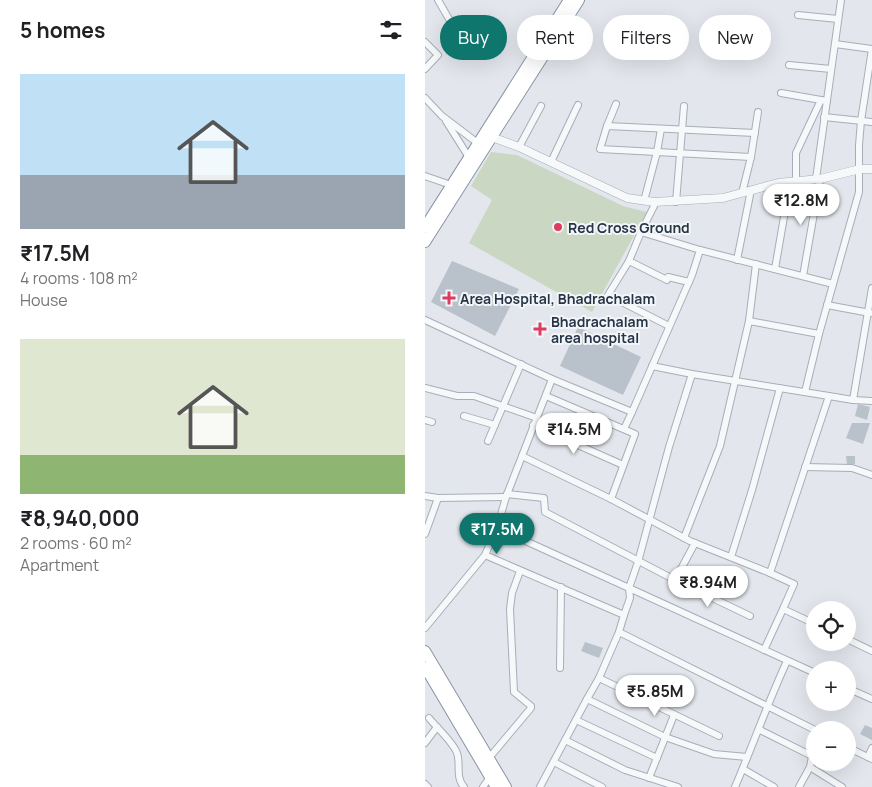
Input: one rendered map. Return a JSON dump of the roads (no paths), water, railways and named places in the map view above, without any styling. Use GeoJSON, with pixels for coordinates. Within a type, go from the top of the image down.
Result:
{"type":"FeatureCollection","features":[{"type":"Feature","properties":{"kind":"highway"},"geometry":{"type":"LineString","coordinates":[[425,227],[430,211],[482,146],[569,0]]}},
{"type":"Feature","properties":{"kind":"highway"},"geometry":{"type":"LineString","coordinates":[[488,136],[579,0]]}},
{"type":"Feature","properties":{"kind":"highway"},"geometry":{"type":"LineString","coordinates":[[425,242],[472,160]]}},
{"type":"Feature","properties":{"kind":"highway"},"geometry":{"type":"LineString","coordinates":[[425,651],[506,787]]}},
{"type":"Feature","properties":{"kind":"highway"},"geometry":{"type":"LineString","coordinates":[[425,667],[496,787]]}},
{"type":"Feature","properties":{"kind":"street"},"geometry":{"type":"LineString","coordinates":[[438,0],[447,15]]}},
{"type":"Feature","properties":{"kind":"street"},"geometry":{"type":"LineString","coordinates":[[803,276],[818,179],[824,100],[831,69],[841,0]]}},
{"type":"Feature","properties":{"kind":"street"},"geometry":{"type":"LineString","coordinates":[[798,15],[838,19]]}},
{"type":"Feature","properties":{"kind":"street"},"geometry":{"type":"LineString","coordinates":[[425,42],[438,55],[425,69]]}},
{"type":"Feature","properties":{"kind":"street"},"geometry":{"type":"LineString","coordinates":[[805,392],[819,334],[859,192],[861,121],[872,49],[835,44]]}},
{"type":"Feature","properties":{"kind":"street"},"geometry":{"type":"LineString","coordinates":[[789,65],[831,69]]}},
{"type":"Feature","properties":{"kind":"street"},"geometry":{"type":"LineString","coordinates":[[781,93],[824,100]]}},
{"type":"Feature","properties":{"kind":"street"},"geometry":{"type":"LineString","coordinates":[[425,98],[442,116],[472,160]]}},
{"type":"Feature","properties":{"kind":"street"},"geometry":{"type":"LineString","coordinates":[[775,269],[793,181],[796,153],[824,100]]}},
{"type":"Feature","properties":{"kind":"street"},"geometry":{"type":"LineString","coordinates":[[616,104],[600,149],[751,157]]}},
{"type":"Feature","properties":{"kind":"street"},"geometry":{"type":"LineString","coordinates":[[551,162],[578,105]]}},
{"type":"Feature","properties":{"kind":"street"},"geometry":{"type":"LineString","coordinates":[[519,147],[541,106]]}},
{"type":"Feature","properties":{"kind":"street"},"geometry":{"type":"LineString","coordinates":[[675,202],[684,106]]}},
{"type":"Feature","properties":{"kind":"street"},"geometry":{"type":"LineString","coordinates":[[742,192],[751,157],[758,112]]}},
{"type":"Feature","properties":{"kind":"street"},"geometry":{"type":"LineString","coordinates":[[442,116],[482,146]]}},
{"type":"Feature","properties":{"kind":"street"},"geometry":{"type":"LineString","coordinates":[[824,117],[872,122]]}},
{"type":"Feature","properties":{"kind":"street"},"geometry":{"type":"LineString","coordinates":[[607,126],[755,133]]}},
{"type":"Feature","properties":{"kind":"street"},"geometry":{"type":"LineString","coordinates":[[644,201],[661,129]]}},
{"type":"Feature","properties":{"kind":"street"},"geometry":{"type":"LineString","coordinates":[[488,136],[519,147],[627,198],[644,201],[675,202],[723,198],[778,183],[818,179],[860,169],[872,170]]}},
{"type":"Feature","properties":{"kind":"street"},"geometry":{"type":"LineString","coordinates":[[425,176],[451,185]]}},
{"type":"Feature","properties":{"kind":"street"},"geometry":{"type":"LineString","coordinates":[[737,260],[751,190]]}},
{"type":"Feature","properties":{"kind":"street"},"geometry":{"type":"LineString","coordinates":[[656,202],[629,261],[608,295],[669,326]]}},
{"type":"Feature","properties":{"kind":"street"},"geometry":{"type":"LineString","coordinates":[[641,232],[700,250],[833,284]]}},
{"type":"Feature","properties":{"kind":"street"},"geometry":{"type":"LineString","coordinates":[[624,429],[689,282],[700,250]]}},
{"type":"Feature","properties":{"kind":"street"},"geometry":{"type":"LineString","coordinates":[[629,261],[667,280],[668,277],[689,282]]}},
{"type":"Feature","properties":{"kind":"street"},"geometry":{"type":"LineString","coordinates":[[684,538],[720,446],[749,321],[757,264]]}},
{"type":"Feature","properties":{"kind":"street"},"geometry":{"type":"LineString","coordinates":[[853,400],[870,313],[872,288]]}},
{"type":"Feature","properties":{"kind":"street"},"geometry":{"type":"LineString","coordinates":[[827,305],[870,313]]}},
{"type":"Feature","properties":{"kind":"street"},"geometry":{"type":"LineString","coordinates":[[425,320],[552,379],[632,412]]}},
{"type":"Feature","properties":{"kind":"street"},"geometry":{"type":"LineString","coordinates":[[749,321],[819,334]]}},
{"type":"Feature","properties":{"kind":"street"},"geometry":{"type":"LineString","coordinates":[[488,441],[521,364]]}},
{"type":"Feature","properties":{"kind":"street"},"geometry":{"type":"LineString","coordinates":[[652,366],[853,400],[872,401]]}},
{"type":"Feature","properties":{"kind":"street"},"geometry":{"type":"LineString","coordinates":[[540,787],[599,678],[619,632],[630,598],[629,588],[638,562],[669,446],[692,374]]}},
{"type":"Feature","properties":{"kind":"street"},"geometry":{"type":"LineString","coordinates":[[425,628],[485,555],[497,528],[533,425],[552,379]]}},
{"type":"Feature","properties":{"kind":"street"},"geometry":{"type":"LineString","coordinates":[[425,388],[457,396],[474,396],[537,418]]}},
{"type":"Feature","properties":{"kind":"street"},"geometry":{"type":"LineString","coordinates":[[731,557],[752,490],[779,388]]}},
{"type":"Feature","properties":{"kind":"street"},"geometry":{"type":"LineString","coordinates":[[546,396],[635,434],[611,499]]}},
{"type":"Feature","properties":{"kind":"street"},"geometry":{"type":"LineString","coordinates":[[770,573],[829,396]]}},
{"type":"Feature","properties":{"kind":"street"},"geometry":{"type":"LineString","coordinates":[[464,416],[495,425]]}},
{"type":"Feature","properties":{"kind":"street"},"geometry":{"type":"LineString","coordinates":[[533,425],[623,465]]}},
{"type":"Feature","properties":{"kind":"street"},"geometry":{"type":"LineString","coordinates":[[522,456],[611,499],[684,538],[794,584],[764,650]]}},
{"type":"Feature","properties":{"kind":"street"},"geometry":{"type":"LineString","coordinates":[[805,467],[852,468],[872,475]]}},
{"type":"Feature","properties":{"kind":"street"},"geometry":{"type":"LineString","coordinates":[[425,496],[438,498],[507,496],[544,498],[545,512],[638,562],[750,616]]}},
{"type":"Feature","properties":{"kind":"street"},"geometry":{"type":"LineString","coordinates":[[425,534],[438,498]]}},
{"type":"Feature","properties":{"kind":"street"},"geometry":{"type":"LineString","coordinates":[[497,528],[806,669]]}},
{"type":"Feature","properties":{"kind":"street"},"geometry":{"type":"LineString","coordinates":[[675,580],[695,543]]}},
{"type":"Feature","properties":{"kind":"street"},"geometry":{"type":"LineString","coordinates":[[485,555],[623,615]]}},
{"type":"Feature","properties":{"kind":"street"},"geometry":{"type":"LineString","coordinates":[[489,758],[531,708],[514,692],[510,609],[512,592],[520,571]]}},
{"type":"Feature","properties":{"kind":"street"},"geometry":{"type":"LineString","coordinates":[[560,668],[561,587]]}},
{"type":"Feature","properties":{"kind":"street"},"geometry":{"type":"LineString","coordinates":[[783,609],[806,620]]}},
{"type":"Feature","properties":{"kind":"street"},"geometry":{"type":"LineString","coordinates":[[619,632],[806,725]]}},
{"type":"Feature","properties":{"kind":"street"},"geometry":{"type":"LineString","coordinates":[[856,644],[872,651]]}},
{"type":"Feature","properties":{"kind":"street"},"geometry":{"type":"LineString","coordinates":[[735,787],[759,730],[767,705],[787,661]]}},
{"type":"Feature","properties":{"kind":"street"},"geometry":{"type":"LineString","coordinates":[[599,678],[719,736]]}},
{"type":"Feature","properties":{"kind":"street"},"geometry":{"type":"LineString","coordinates":[[856,692],[872,699]]}},
{"type":"Feature","properties":{"kind":"street"},"geometry":{"type":"LineString","coordinates":[[587,699],[665,737],[714,754],[747,757]]}},
{"type":"Feature","properties":{"kind":"street"},"geometry":{"type":"LineString","coordinates":[[649,778],[674,715]]}},
{"type":"Feature","properties":{"kind":"street"},"geometry":{"type":"LineString","coordinates":[[429,718],[456,750],[459,760],[458,776],[463,787]]}},
{"type":"Feature","properties":{"kind":"street"},"geometry":{"type":"LineString","coordinates":[[576,720],[657,758]]}},
{"type":"Feature","properties":{"kind":"street"},"geometry":{"type":"LineString","coordinates":[[425,743],[437,727]]}},
{"type":"Feature","properties":{"kind":"street"},"geometry":{"type":"LineString","coordinates":[[759,730],[806,750]]}},
{"type":"Feature","properties":{"kind":"street"},"geometry":{"type":"LineString","coordinates":[[565,740],[625,770],[678,787]]}},
{"type":"Feature","properties":{"kind":"street"},"geometry":{"type":"LineString","coordinates":[[856,751],[870,758],[872,748]]}},
{"type":"Feature","properties":{"kind":"street"},"geometry":{"type":"LineString","coordinates":[[553,762],[602,787]]}},
{"type":"Feature","properties":{"kind":"street"},"geometry":{"type":"LineString","coordinates":[[743,769],[774,787]]}},
{"type":"Feature","properties":{"kind":"street"},"geometry":{"type":"LineString","coordinates":[[799,787],[808,771]]}},
{"type":"Feature","properties":{"kind":"street"},"geometry":{"type":"LineString","coordinates":[[815,771],[842,787]]}},
{"type":"Feature","properties":{"kind":"street"},"geometry":{"type":"LineString","coordinates":[[483,787],[490,778]]}},
{"type":"Feature","properties":{"kind":"street"},"geometry":{"type":"LineString","coordinates":[[425,784],[428,787]]}},
{"type":"Feature","properties":{"kind":"place","name":"Red Cross Ground"},"geometry":{"type":"Point","coordinates":[558,227]}},
{"type":"Feature","properties":{"kind":"place","name":"Area Hospital, Bhadrachalam"},"geometry":{"type":"Point","coordinates":[449,298]}},
{"type":"Feature","properties":{"kind":"place","name":"Bhadrachalam area hospital"},"geometry":{"type":"Point","coordinates":[540,329]}}]}
